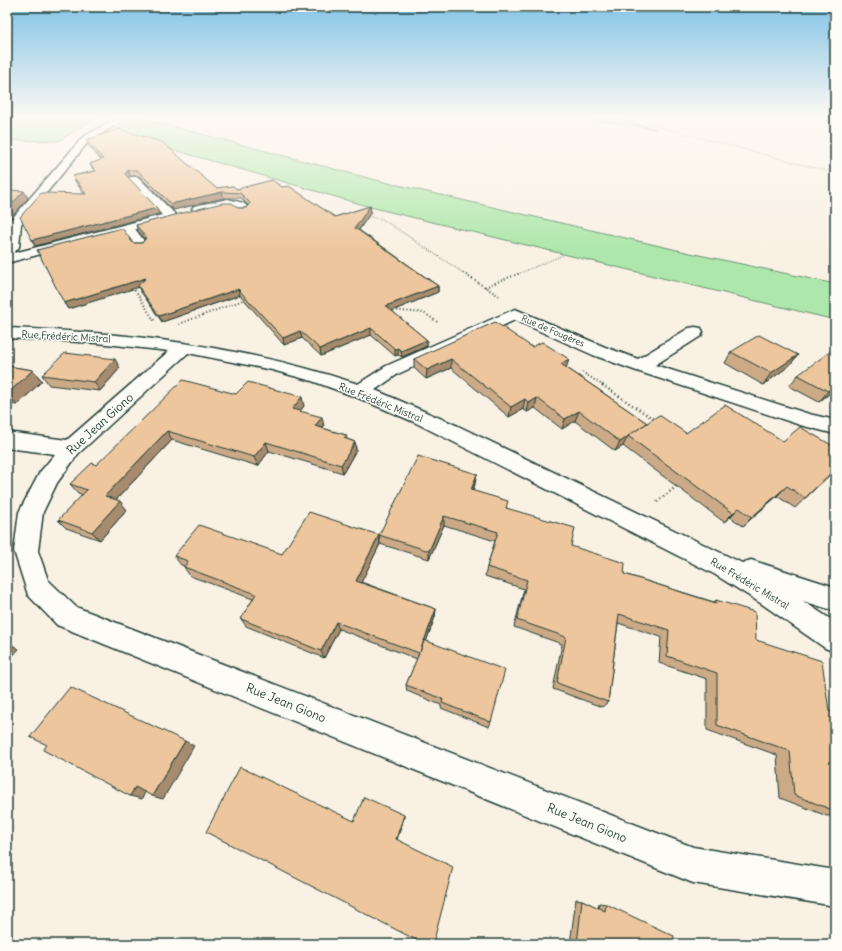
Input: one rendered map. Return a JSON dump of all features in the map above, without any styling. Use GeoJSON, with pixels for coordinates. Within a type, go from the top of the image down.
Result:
{"type":"FeatureCollection","features":[{"type":"Feature","properties":{"kind":"street"},"geometry":{"type":"LineString","coordinates":[[7,252],[12,247],[11,224],[67,160]]}},
{"type":"Feature","properties":{"kind":"street"},"geometry":{"type":"LineString","coordinates":[[134,179],[170,216]]}},
{"type":"Feature","properties":{"kind":"street"},"geometry":{"type":"LineString","coordinates":[[7,259],[170,216],[230,202],[237,203],[244,209]]}},
{"type":"Feature","properties":{"kind":"street","name":"Rue de Fougères"},"geometry":{"type":"LineString","coordinates":[[360,392],[392,370],[514,314],[599,351],[640,366],[807,420],[835,427]]}},
{"type":"Feature","properties":{"kind":"street"},"geometry":{"type":"LineString","coordinates":[[640,366],[695,332]]}},
{"type":"Feature","properties":{"kind":"street","name":"Rue Frédéric Mistral"},"geometry":{"type":"LineString","coordinates":[[7,333],[128,340],[178,337],[230,355],[303,373],[360,392],[455,432],[632,523],[705,556],[774,595],[835,638]]}},
{"type":"Feature","properties":{"kind":"street","name":"Rue Jean Giono"},"geometry":{"type":"LineString","coordinates":[[178,337],[71,448],[48,478],[31,512],[26,551],[37,587],[67,616],[693,865],[835,888]]}},
{"type":"Feature","properties":{"kind":"street"},"geometry":{"type":"LineString","coordinates":[[7,440],[71,448]]}},
{"type":"Feature","properties":{"kind":"street","name":"Rue Frédéric Mistral"},"geometry":{"type":"LineString","coordinates":[[705,556],[835,599]]}},
{"type":"Feature","properties":{"kind":"lane"},"geometry":{"type":"LineString","coordinates":[[128,228],[141,245]]}},
{"type":"Feature","properties":{"kind":"path"},"geometry":{"type":"LineString","coordinates":[[787,160],[835,173]]}},
{"type":"Feature","properties":{"kind":"path"},"geometry":{"type":"LineString","coordinates":[[362,215],[382,219],[484,287],[522,310],[514,314]]}},
{"type":"Feature","properties":{"kind":"path"},"geometry":{"type":"LineString","coordinates":[[484,287],[563,255]]}},
{"type":"Feature","properties":{"kind":"path"},"geometry":{"type":"LineString","coordinates":[[128,340],[138,331],[158,332],[152,315],[131,284]]}},
{"type":"Feature","properties":{"kind":"path"},"geometry":{"type":"LineString","coordinates":[[178,337],[250,298]]}},
{"type":"Feature","properties":{"kind":"path"},"geometry":{"type":"LineString","coordinates":[[385,310],[424,313],[461,338]]}},
{"type":"Feature","properties":{"kind":"path"},"geometry":{"type":"LineString","coordinates":[[599,351],[577,368],[659,423]]}},
{"type":"Feature","properties":{"kind":"path"},"geometry":{"type":"LineString","coordinates":[[632,523],[680,482]]}},
{"type":"Feature","properties":{"kind":"green space"},"geometry":{"type":"Polygon","coordinates":[[[210,160],[301,160],[376,180],[690,253],[835,284],[835,320],[374,208],[210,160]]]}},
{"type":"Feature","properties":{"kind":"building"},"geometry":{"type":"Polygon","coordinates":[[[99,160],[184,160],[216,188],[233,186],[237,189],[272,180],[282,187],[289,186],[335,217],[370,206],[355,228],[438,286],[386,306],[427,340],[401,351],[398,348],[395,349],[371,328],[320,349],[300,331],[283,338],[238,289],[159,316],[138,286],[146,278],[64,303],[37,250],[122,228],[133,243],[142,243],[146,238],[136,225],[222,203],[232,203],[238,208],[246,208],[250,203],[240,193],[222,192],[171,204],[137,170],[128,170],[125,174],[157,208],[32,240],[20,217],[41,193],[86,194],[73,176],[96,171],[90,164],[99,160]]]}},
{"type":"Feature","properties":{"kind":"building"},"geometry":{"type":"Polygon","coordinates":[[[7,190],[24,191],[7,209],[7,190]]]}},
{"type":"Feature","properties":{"kind":"building"},"geometry":{"type":"Polygon","coordinates":[[[495,322],[532,347],[542,342],[569,359],[561,364],[647,423],[620,442],[579,411],[565,419],[537,398],[529,403],[525,399],[511,407],[451,359],[427,370],[414,359],[495,322]]]}},
{"type":"Feature","properties":{"kind":"building"},"geometry":{"type":"Polygon","coordinates":[[[759,335],[798,355],[771,373],[731,352],[759,335]]]}},
{"type":"Feature","properties":{"kind":"building"},"geometry":{"type":"Polygon","coordinates":[[[835,348],[835,386],[828,391],[798,375],[835,348]]]}},
{"type":"Feature","properties":{"kind":"building"},"geometry":{"type":"Polygon","coordinates":[[[65,353],[115,359],[94,382],[42,375],[65,353]]]}},
{"type":"Feature","properties":{"kind":"building"},"geometry":{"type":"Polygon","coordinates":[[[7,366],[33,370],[7,394],[7,366]]]}},
{"type":"Feature","properties":{"kind":"building"},"geometry":{"type":"Polygon","coordinates":[[[183,380],[236,394],[248,382],[302,397],[292,409],[322,417],[315,426],[346,435],[344,438],[355,442],[341,465],[266,442],[254,457],[167,431],[105,496],[120,501],[92,532],[58,520],[87,490],[70,484],[92,463],[96,465],[183,380]]]}},
{"type":"Feature","properties":{"kind":"building"},"geometry":{"type":"Polygon","coordinates":[[[725,405],[783,441],[800,427],[835,447],[835,469],[805,498],[787,486],[752,517],[739,508],[733,513],[628,436],[659,415],[686,433],[725,405]]]}},
{"type":"Feature","properties":{"kind":"building"},"geometry":{"type":"Polygon","coordinates":[[[418,456],[477,474],[471,490],[508,501],[506,508],[575,528],[571,546],[625,563],[624,574],[716,603],[716,600],[755,612],[756,640],[822,661],[829,711],[835,713],[835,811],[794,795],[790,751],[717,725],[717,673],[667,656],[669,630],[619,614],[608,702],[557,683],[566,637],[517,620],[527,580],[487,567],[498,532],[444,516],[429,551],[379,535],[418,456]]]}},
{"type":"Feature","properties":{"kind":"building"},"geometry":{"type":"Polygon","coordinates":[[[309,512],[379,535],[356,581],[436,609],[424,640],[505,670],[491,722],[442,703],[443,699],[406,685],[419,653],[336,622],[321,651],[241,619],[256,594],[184,567],[188,561],[174,556],[199,525],[282,554],[309,512]]]}},
{"type":"Feature","properties":{"kind":"building"},"geometry":{"type":"Polygon","coordinates":[[[70,687],[185,741],[152,796],[135,787],[130,796],[43,750],[47,745],[30,737],[70,687]]]}},
{"type":"Feature","properties":{"kind":"building"},"geometry":{"type":"Polygon","coordinates":[[[240,767],[354,821],[364,797],[404,815],[396,839],[453,867],[433,944],[424,944],[206,832],[240,767]]]}},
{"type":"Feature","properties":{"kind":"building"},"geometry":{"type":"Polygon","coordinates":[[[582,900],[605,911],[606,904],[674,936],[673,944],[577,944],[582,900]]]}}]}
